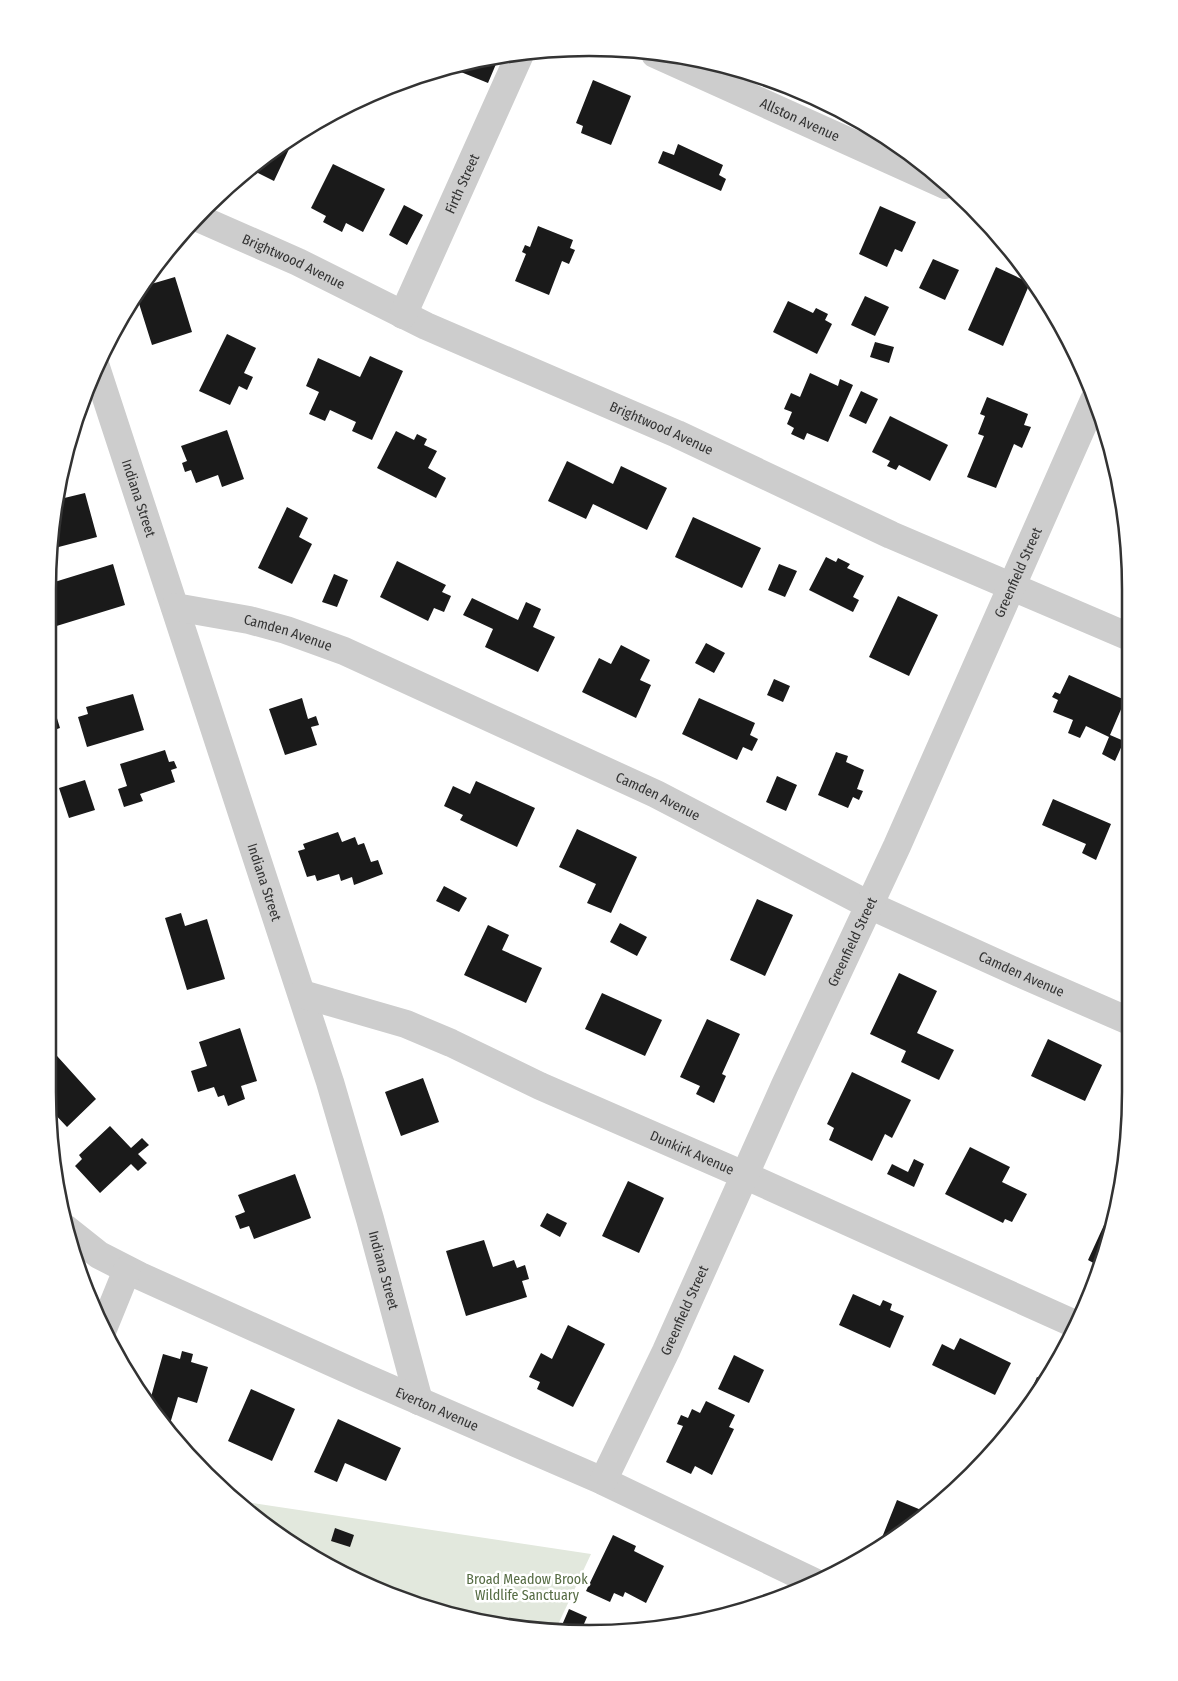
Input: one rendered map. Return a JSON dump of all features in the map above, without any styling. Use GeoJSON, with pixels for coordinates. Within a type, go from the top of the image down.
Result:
{"type":"FeatureCollection","features":[{"type":"Feature","properties":{"kind":"street","name":"Firth Street"},"geometry":{"type":"LineString","coordinates":[[403,315],[517,61]]}},
{"type":"Feature","properties":{"kind":"street","name":"Allston Avenue"},"geometry":{"type":"LineString","coordinates":[[676,64],[922,173]]}},
{"type":"Feature","properties":{"kind":"street","name":"Brightwood Avenue"},"geometry":{"type":"LineString","coordinates":[[204,221],[298,262],[403,315],[509,363],[676,434],[891,535],[1122,634]]}},
{"type":"Feature","properties":{"kind":"street","name":"Indiana Street"},"geometry":{"type":"LineString","coordinates":[[99,379],[345,1128],[419,1401]]}},
{"type":"Feature","properties":{"kind":"street","name":"Greenfield Street"},"geometry":{"type":"LineString","coordinates":[[603,1480],[666,1351],[744,1175],[870,905],[1090,409]]}},
{"type":"Feature","properties":{"kind":"street","name":"Camden Avenue"},"geometry":{"type":"LineString","coordinates":[[175,606],[249,620],[286,630],[344,651],[656,794],[870,905],[1019,973],[1122,1017]]}},
{"type":"Feature","properties":{"kind":"street","name":"Dunkirk Avenue"},"geometry":{"type":"LineString","coordinates":[[302,994],[406,1024],[451,1043],[557,1093],[1070,1322]]}},
{"type":"Feature","properties":{"kind":"street","name":"Everton Avenue"},"geometry":{"type":"LineString","coordinates":[[76,1236],[99,1255],[128,1270],[419,1401],[603,1480],[806,1578]]}},
{"type":"Feature","properties":{"kind":"street"},"geometry":{"type":"LineString","coordinates":[[107,1319],[128,1270]]}},
{"type":"Feature","properties":{"kind":"green space","name":"Broad Meadow Brook Wildlife Sanctuary"},"geometry":{"type":"Polygon","coordinates":[[[250,1503],[591,1554],[558,1624],[485,1615],[451,1607],[418,1596],[353,1570],[293,1535],[250,1503]]]}},
{"type":"Feature","properties":{"kind":"building"},"geometry":{"type":"Polygon","coordinates":[[[496,64],[488,83],[460,72],[496,64]]]}},
{"type":"Feature","properties":{"kind":"building"},"geometry":{"type":"Polygon","coordinates":[[[593,80],[631,96],[611,145],[581,133],[583,126],[576,123],[593,80]]]}},
{"type":"Feature","properties":{"kind":"building"},"geometry":{"type":"Polygon","coordinates":[[[678,144],[723,165],[719,175],[726,179],[721,191],[658,163],[663,151],[674,155],[678,144]]]}},
{"type":"Feature","properties":{"kind":"building"},"geometry":{"type":"Polygon","coordinates":[[[289,149],[274,181],[257,173],[289,149]]]}},
{"type":"Feature","properties":{"kind":"building"},"geometry":{"type":"Polygon","coordinates":[[[333,164],[385,189],[363,232],[346,223],[342,232],[323,222],[326,216],[311,208],[333,164]]]}},
{"type":"Feature","properties":{"kind":"building"},"geometry":{"type":"Polygon","coordinates":[[[404,205],[423,215],[407,245],[389,235],[404,205]]]}},
{"type":"Feature","properties":{"kind":"building"},"geometry":{"type":"Polygon","coordinates":[[[880,206],[916,222],[902,252],[895,249],[887,267],[859,254],[880,206]]]}},
{"type":"Feature","properties":{"kind":"building"},"geometry":{"type":"Polygon","coordinates":[[[538,226],[573,240],[570,248],[575,250],[569,264],[562,261],[549,295],[515,281],[526,254],[522,252],[525,245],[530,247],[538,226]]]}},
{"type":"Feature","properties":{"kind":"building"},"geometry":{"type":"Polygon","coordinates":[[[933,259],[959,270],[945,300],[919,288],[933,259]]]}},
{"type":"Feature","properties":{"kind":"building"},"geometry":{"type":"Polygon","coordinates":[[[996,267],[1022,279],[1028,288],[1003,346],[968,330],[996,267]]]}},
{"type":"Feature","properties":{"kind":"building"},"geometry":{"type":"Polygon","coordinates":[[[175,277],[192,332],[152,345],[139,304],[153,284],[175,277]]]}},
{"type":"Feature","properties":{"kind":"building"},"geometry":{"type":"Polygon","coordinates":[[[865,296],[889,307],[875,336],[851,325],[865,296]]]}},
{"type":"Feature","properties":{"kind":"building"},"geometry":{"type":"Polygon","coordinates":[[[788,301],[813,313],[816,308],[828,314],[825,320],[832,324],[817,354],[773,332],[788,301]]]}},
{"type":"Feature","properties":{"kind":"building"},"geometry":{"type":"Polygon","coordinates":[[[227,334],[256,348],[244,373],[253,377],[247,390],[239,386],[230,405],[199,391],[227,334]]]}},
{"type":"Feature","properties":{"kind":"building"},"geometry":{"type":"Polygon","coordinates":[[[875,342],[894,347],[889,363],[870,357],[875,342]]]}},
{"type":"Feature","properties":{"kind":"building"},"geometry":{"type":"Polygon","coordinates":[[[370,356],[403,371],[372,440],[352,431],[356,422],[330,410],[325,421],[309,414],[319,392],[306,386],[318,358],[360,377],[370,356]]]}},
{"type":"Feature","properties":{"kind":"building"},"geometry":{"type":"Polygon","coordinates":[[[810,373],[838,386],[840,379],[853,385],[828,442],[807,433],[804,440],[791,434],[794,428],[787,424],[792,412],[784,409],[791,393],[800,397],[810,373]]]}},
{"type":"Feature","properties":{"kind":"building"},"geometry":{"type":"Polygon","coordinates":[[[861,391],[878,399],[866,424],[849,416],[861,391]]]}},
{"type":"Feature","properties":{"kind":"building"},"geometry":{"type":"Polygon","coordinates":[[[987,397],[1028,414],[1024,425],[1031,427],[1022,448],[1014,444],[996,488],[967,477],[984,436],[978,434],[985,416],[980,414],[987,397]]]}},
{"type":"Feature","properties":{"kind":"building"},"geometry":{"type":"Polygon","coordinates":[[[890,416],[948,445],[930,481],[899,465],[896,470],[887,466],[890,461],[872,452],[890,416]]]}},
{"type":"Feature","properties":{"kind":"building"},"geometry":{"type":"Polygon","coordinates":[[[227,430],[244,479],[222,487],[218,475],[196,483],[191,470],[185,472],[182,463],[187,461],[181,446],[227,430]]]}},
{"type":"Feature","properties":{"kind":"building"},"geometry":{"type":"Polygon","coordinates":[[[396,431],[414,440],[417,434],[427,439],[424,445],[437,451],[428,468],[446,478],[436,498],[377,468],[396,431]]]}},
{"type":"Feature","properties":{"kind":"building"},"geometry":{"type":"Polygon","coordinates":[[[567,461],[613,484],[621,466],[667,488],[647,530],[593,504],[586,519],[548,501],[567,461]]]}},
{"type":"Feature","properties":{"kind":"building"},"geometry":{"type":"Polygon","coordinates":[[[85,493],[97,537],[58,547],[64,498],[85,493]]]}},
{"type":"Feature","properties":{"kind":"building"},"geometry":{"type":"Polygon","coordinates":[[[287,507],[308,518],[299,537],[312,544],[292,584],[258,568],[287,507]]]}},
{"type":"Feature","properties":{"kind":"building"},"geometry":{"type":"Polygon","coordinates":[[[693,517],[761,548],[742,588],[675,557],[693,517]]]}},
{"type":"Feature","properties":{"kind":"building"},"geometry":{"type":"Polygon","coordinates":[[[826,557],[836,562],[838,558],[850,564],[847,568],[864,576],[853,597],[859,600],[853,612],[809,590],[826,557]]]}},
{"type":"Feature","properties":{"kind":"building"},"geometry":{"type":"Polygon","coordinates":[[[397,561],[446,585],[442,592],[451,596],[444,612],[434,608],[428,621],[380,597],[397,561]]]}},
{"type":"Feature","properties":{"kind":"building"},"geometry":{"type":"Polygon","coordinates":[[[113,564],[125,605],[56,626],[56,581],[113,564]]]}},
{"type":"Feature","properties":{"kind":"building"},"geometry":{"type":"Polygon","coordinates":[[[779,564],[797,571],[785,597],[768,590],[779,564]]]}},
{"type":"Feature","properties":{"kind":"building"},"geometry":{"type":"Polygon","coordinates":[[[334,574],[348,580],[337,607],[322,602],[334,574]]]}},
{"type":"Feature","properties":{"kind":"building"},"geometry":{"type":"Polygon","coordinates":[[[898,596],[938,615],[909,676],[869,657],[898,596]]]}},
{"type":"Feature","properties":{"kind":"building"},"geometry":{"type":"Polygon","coordinates":[[[472,598],[518,620],[526,602],[541,609],[533,627],[555,637],[538,672],[485,647],[493,629],[463,615],[472,598]]]}},
{"type":"Feature","properties":{"kind":"building"},"geometry":{"type":"Polygon","coordinates":[[[706,643],[725,653],[714,673],[695,663],[706,643]]]}},
{"type":"Feature","properties":{"kind":"building"},"geometry":{"type":"Polygon","coordinates":[[[621,645],[650,660],[640,680],[651,685],[636,718],[582,692],[599,658],[611,664],[621,645]]]}},
{"type":"Feature","properties":{"kind":"building"},"geometry":{"type":"Polygon","coordinates":[[[1069,675],[1122,699],[1122,707],[1110,735],[1122,740],[1122,745],[1115,761],[1102,754],[1109,737],[1086,726],[1080,738],[1068,733],[1073,720],[1053,712],[1058,700],[1052,697],[1055,692],[1060,694],[1069,675]]]}},
{"type":"Feature","properties":{"kind":"building"},"geometry":{"type":"Polygon","coordinates":[[[774,679],[790,686],[783,702],[767,695],[774,679]]]}},
{"type":"Feature","properties":{"kind":"building"},"geometry":{"type":"Polygon","coordinates":[[[133,694],[144,730],[87,747],[78,717],[88,714],[86,707],[133,694]]]}},
{"type":"Feature","properties":{"kind":"building"},"geometry":{"type":"Polygon","coordinates":[[[302,698],[308,719],[316,716],[319,725],[311,727],[317,745],[285,755],[269,709],[302,698]]]}},
{"type":"Feature","properties":{"kind":"building"},"geometry":{"type":"Polygon","coordinates":[[[699,698],[755,723],[750,735],[758,739],[752,751],[743,747],[737,760],[682,734],[699,698]]]}},
{"type":"Feature","properties":{"kind":"building"},"geometry":{"type":"Polygon","coordinates":[[[56,715],[60,728],[56,729],[56,715]]]}},
{"type":"Feature","properties":{"kind":"building"},"geometry":{"type":"Polygon","coordinates":[[[165,750],[169,762],[174,761],[177,768],[171,770],[175,782],[140,794],[143,801],[124,807],[118,789],[127,786],[120,764],[165,750]]]}},
{"type":"Feature","properties":{"kind":"building"},"geometry":{"type":"Polygon","coordinates":[[[836,752],[848,756],[846,762],[864,770],[857,789],[863,791],[859,800],[853,797],[848,808],[818,795],[836,752]]]}},
{"type":"Feature","properties":{"kind":"building"},"geometry":{"type":"Polygon","coordinates":[[[777,776],[797,785],[786,811],[766,802],[777,776]]]}},
{"type":"Feature","properties":{"kind":"building"},"geometry":{"type":"Polygon","coordinates":[[[85,780],[95,810],[69,818],[59,788],[85,780]]]}},
{"type":"Feature","properties":{"kind":"building"},"geometry":{"type":"Polygon","coordinates":[[[476,781],[535,808],[517,847],[460,820],[463,815],[444,806],[453,786],[470,794],[476,781]]]}},
{"type":"Feature","properties":{"kind":"building"},"geometry":{"type":"Polygon","coordinates":[[[1053,799],[1111,824],[1096,860],[1082,853],[1086,844],[1042,825],[1053,799]]]}},
{"type":"Feature","properties":{"kind":"building"},"geometry":{"type":"Polygon","coordinates":[[[577,829],[637,857],[611,913],[587,903],[596,884],[559,867],[577,829]]]}},
{"type":"Feature","properties":{"kind":"building"},"geometry":{"type":"Polygon","coordinates":[[[338,832],[342,842],[355,837],[358,845],[364,843],[371,862],[378,860],[383,874],[354,885],[352,877],[341,881],[339,874],[317,881],[315,875],[307,877],[298,851],[305,849],[303,844],[338,832]]]}},
{"type":"Feature","properties":{"kind":"building"},"geometry":{"type":"Polygon","coordinates":[[[444,886],[467,898],[459,912],[436,901],[444,886]]]}},
{"type":"Feature","properties":{"kind":"building"},"geometry":{"type":"Polygon","coordinates":[[[757,899],[793,915],[765,976],[730,960],[757,899]]]}},
{"type":"Feature","properties":{"kind":"building"},"geometry":{"type":"Polygon","coordinates":[[[181,913],[185,926],[207,919],[225,979],[187,990],[165,918],[181,913]]]}},
{"type":"Feature","properties":{"kind":"building"},"geometry":{"type":"Polygon","coordinates":[[[620,923],[647,937],[637,956],[610,942],[620,923]]]}},
{"type":"Feature","properties":{"kind":"building"},"geometry":{"type":"Polygon","coordinates":[[[488,925],[509,935],[502,950],[542,968],[526,1003],[464,975],[488,925]]]}},
{"type":"Feature","properties":{"kind":"building"},"geometry":{"type":"Polygon","coordinates":[[[899,973],[937,991],[917,1033],[954,1050],[939,1080],[901,1062],[906,1051],[870,1034],[899,973]]]}},
{"type":"Feature","properties":{"kind":"building"},"geometry":{"type":"Polygon","coordinates":[[[602,993],[662,1020],[645,1056],[585,1029],[602,993]]]}},
{"type":"Feature","properties":{"kind":"building"},"geometry":{"type":"Polygon","coordinates":[[[707,1019],[740,1034],[722,1074],[726,1076],[714,1103],[696,1094],[700,1086],[680,1077],[707,1019]]]}},
{"type":"Feature","properties":{"kind":"building"},"geometry":{"type":"Polygon","coordinates":[[[240,1028],[257,1081],[241,1086],[245,1099],[228,1106],[224,1095],[218,1097],[214,1087],[198,1092],[191,1071],[207,1066],[199,1042],[240,1028]]]}},
{"type":"Feature","properties":{"kind":"building"},"geometry":{"type":"Polygon","coordinates":[[[1048,1039],[1102,1065],[1085,1101],[1031,1076],[1048,1039]]]}},
{"type":"Feature","properties":{"kind":"building"},"geometry":{"type":"Polygon","coordinates":[[[56,1055],[96,1099],[67,1127],[57,1116],[56,1055]]]}},
{"type":"Feature","properties":{"kind":"building"},"geometry":{"type":"Polygon","coordinates":[[[852,1072],[911,1100],[892,1138],[885,1134],[872,1161],[829,1140],[834,1128],[827,1124],[852,1072]]]}},
{"type":"Feature","properties":{"kind":"building"},"geometry":{"type":"Polygon","coordinates":[[[423,1078],[439,1122],[401,1136],[385,1092],[423,1078]]]}},
{"type":"Feature","properties":{"kind":"building"},"geometry":{"type":"Polygon","coordinates":[[[110,1126],[131,1148],[142,1138],[149,1145],[138,1154],[147,1163],[138,1171],[131,1164],[100,1193],[75,1166],[82,1159],[79,1155],[110,1126]]]}},
{"type":"Feature","properties":{"kind":"building"},"geometry":{"type":"Polygon","coordinates":[[[970,1147],[1010,1167],[1002,1182],[1027,1194],[1012,1222],[1005,1219],[1003,1223],[945,1194],[970,1147]]]}},
{"type":"Feature","properties":{"kind":"building"},"geometry":{"type":"Polygon","coordinates":[[[914,1159],[924,1164],[914,1187],[887,1174],[892,1164],[908,1172],[914,1159]]]}},
{"type":"Feature","properties":{"kind":"building"},"geometry":{"type":"Polygon","coordinates":[[[295,1174],[311,1218],[254,1239],[249,1226],[240,1229],[235,1216],[245,1212],[238,1195],[295,1174]]]}},
{"type":"Feature","properties":{"kind":"building"},"geometry":{"type":"Polygon","coordinates":[[[628,1181],[664,1198],[639,1253],[602,1236],[628,1181]]]}},
{"type":"Feature","properties":{"kind":"building"},"geometry":{"type":"Polygon","coordinates":[[[547,1213],[567,1223],[560,1237],[540,1226],[547,1213]]]}},
{"type":"Feature","properties":{"kind":"building"},"geometry":{"type":"Polygon","coordinates":[[[1104,1225],[1105,1225],[1093,1263],[1088,1260],[1104,1225]]]}},
{"type":"Feature","properties":{"kind":"building"},"geometry":{"type":"Polygon","coordinates":[[[484,1240],[493,1267],[514,1260],[517,1268],[525,1265],[529,1279],[522,1281],[527,1297],[466,1316],[446,1251],[484,1240]]]}},
{"type":"Feature","properties":{"kind":"building"},"geometry":{"type":"Polygon","coordinates":[[[853,1294],[880,1306],[883,1300],[892,1304],[890,1310],[904,1316],[890,1348],[839,1325],[853,1294]]]}},
{"type":"Feature","properties":{"kind":"building"},"geometry":{"type":"Polygon","coordinates":[[[568,1325],[605,1344],[573,1407],[537,1389],[540,1382],[529,1377],[541,1353],[552,1359],[568,1325]]]}},
{"type":"Feature","properties":{"kind":"building"},"geometry":{"type":"Polygon","coordinates":[[[960,1338],[1011,1363],[995,1395],[932,1365],[942,1344],[954,1350],[960,1338]]]}},
{"type":"Feature","properties":{"kind":"building"},"geometry":{"type":"Polygon","coordinates":[[[182,1351],[193,1354],[191,1362],[208,1367],[197,1403],[178,1397],[171,1422],[151,1396],[163,1354],[180,1359],[182,1351]]]}},
{"type":"Feature","properties":{"kind":"building"},"geometry":{"type":"Polygon","coordinates":[[[734,1355],[764,1370],[749,1403],[718,1389],[734,1355]]]}},
{"type":"Feature","properties":{"kind":"building"},"geometry":{"type":"Polygon","coordinates":[[[251,1389],[295,1409],[272,1461],[228,1441],[251,1389]]]}},
{"type":"Feature","properties":{"kind":"building"},"geometry":{"type":"Polygon","coordinates":[[[706,1401],[735,1415],[729,1427],[734,1429],[712,1475],[695,1466],[691,1474],[666,1462],[683,1426],[677,1424],[681,1415],[688,1418],[692,1409],[700,1413],[706,1401]]]}},
{"type":"Feature","properties":{"kind":"building"},"geometry":{"type":"Polygon","coordinates":[[[338,1419],[401,1448],[386,1481],[345,1463],[337,1482],[314,1472],[338,1419]]]}},
{"type":"Feature","properties":{"kind":"building"},"geometry":{"type":"Polygon","coordinates":[[[897,1500],[920,1509],[913,1515],[882,1537],[897,1500]]]}},
{"type":"Feature","properties":{"kind":"building"},"geometry":{"type":"Polygon","coordinates":[[[335,1528],[354,1535],[350,1547],[331,1541],[335,1528]]]}},
{"type":"Feature","properties":{"kind":"building"},"geometry":{"type":"Polygon","coordinates":[[[613,1535],[636,1546],[634,1551],[664,1566],[646,1603],[625,1592],[623,1597],[614,1593],[610,1602],[586,1591],[613,1535]]]}},
{"type":"Feature","properties":{"kind":"building"},"geometry":{"type":"Polygon","coordinates":[[[569,1609],[587,1617],[584,1625],[562,1624],[569,1609]]]}}]}
